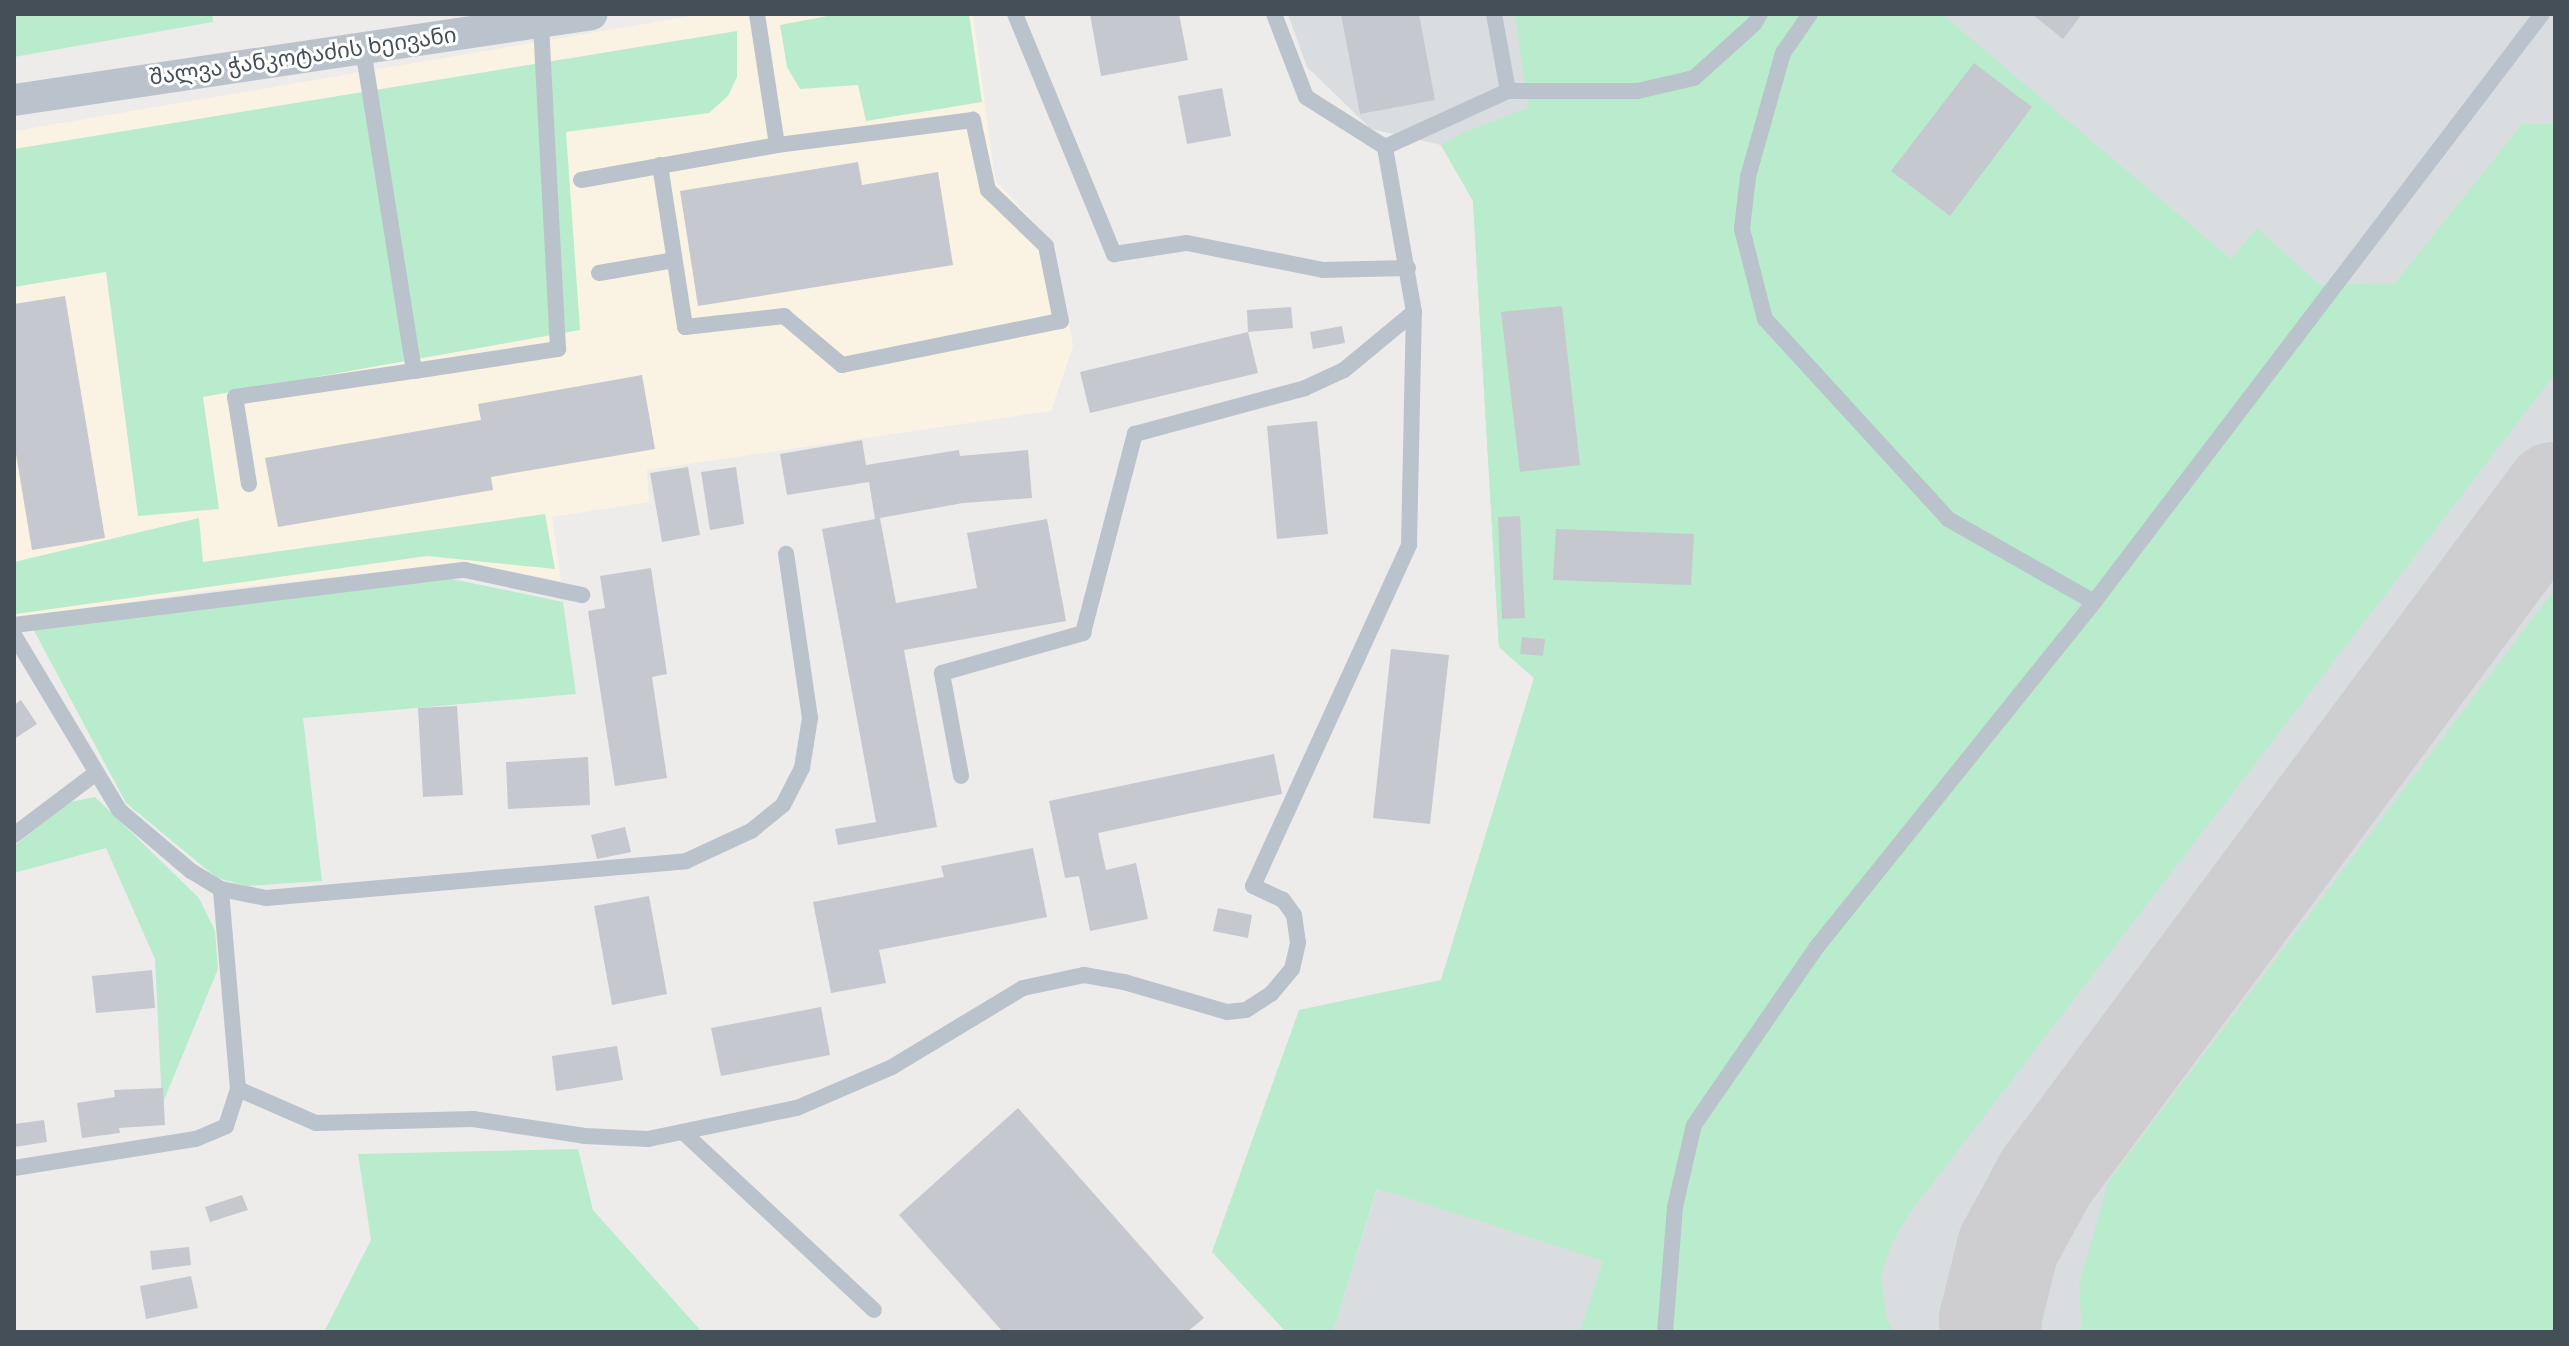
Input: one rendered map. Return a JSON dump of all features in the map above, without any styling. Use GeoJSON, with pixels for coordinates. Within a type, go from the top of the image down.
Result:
{"type":"FeatureCollection","features":[{"type":"Feature","properties":{"kind":"street","name":"შალვა ჭანკოტაძის ხეივანი"},"geometry":{"type":"LineString","coordinates":[[14,100],[592,14]]}},
{"type":"Feature","properties":{"kind":"lane"},"geometry":{"type":"LineString","coordinates":[[757,14],[777,145]]}},
{"type":"Feature","properties":{"kind":"lane"},"geometry":{"type":"LineString","coordinates":[[1015,14],[1114,254],[1187,243],[1323,270],[1408,268]]}},
{"type":"Feature","properties":{"kind":"lane"},"geometry":{"type":"LineString","coordinates":[[238,1089],[316,1123],[473,1119],[585,1136],[648,1139],[797,1108],[892,1067],[1023,988],[1084,975],[1124,982],[1227,1012],[1246,1010],[1271,994],[1292,969],[1298,943],[1294,915],[1283,900],[1253,886],[1409,545],[1414,312],[1385,147],[1306,97],[1274,14]]}},
{"type":"Feature","properties":{"kind":"lane"},"geometry":{"type":"LineString","coordinates":[[1494,14],[1508,91]]}},
{"type":"Feature","properties":{"kind":"lane"},"geometry":{"type":"LineString","coordinates":[[1385,147],[1508,91],[1638,91],[1694,78],[1754,24],[1760,14]]}},
{"type":"Feature","properties":{"kind":"lane"},"geometry":{"type":"LineString","coordinates":[[1810,14],[1783,53],[1748,177],[1742,229],[1765,319],[1948,519],[2094,602]]}},
{"type":"Feature","properties":{"kind":"lane"},"geometry":{"type":"LineString","coordinates":[[1665,1332],[1675,1207],[1694,1125],[1816,948],[2094,602],[2542,14]]}},
{"type":"Feature","properties":{"kind":"lane"},"geometry":{"type":"LineString","coordinates":[[249,484],[235,397],[558,349],[541,23]]}},
{"type":"Feature","properties":{"kind":"lane"},"geometry":{"type":"LineString","coordinates":[[363,49],[414,371]]}},
{"type":"Feature","properties":{"kind":"lane"},"geometry":{"type":"LineString","coordinates":[[581,180],[660,165],[777,145],[973,120],[988,190],[1046,246],[1061,321],[842,365],[784,316],[685,327],[660,165]]}},
{"type":"Feature","properties":{"kind":"lane"},"geometry":{"type":"LineString","coordinates":[[599,273],[674,260]]}},
{"type":"Feature","properties":{"kind":"lane"},"geometry":{"type":"LineString","coordinates":[[961,776],[942,673],[1083,633],[1135,434],[1305,388],[1344,370],[1414,312]]}},
{"type":"Feature","properties":{"kind":"lane"},"geometry":{"type":"LineString","coordinates":[[14,635],[119,810],[191,871],[221,889],[266,898],[686,861],[751,831],[783,805],[802,768],[810,718],[786,554]]}},
{"type":"Feature","properties":{"kind":"lane"},"geometry":{"type":"LineString","coordinates":[[14,625],[465,570],[582,595]]}},
{"type":"Feature","properties":{"kind":"lane"},"geometry":{"type":"LineString","coordinates":[[14,835],[96,773]]}},
{"type":"Feature","properties":{"kind":"lane"},"geometry":{"type":"LineString","coordinates":[[14,1168],[196,1139],[226,1126],[238,1089],[221,889]]}},
{"type":"Feature","properties":{"kind":"lane"},"geometry":{"type":"LineString","coordinates":[[683,1132],[874,1310]]}},
{"type":"Feature","properties":{"kind":"shaded area"},"geometry":{"type":"Polygon","coordinates":[[[703,14],[973,14],[995,180],[1055,246],[1073,346],[1051,411],[647,470],[649,502],[552,517],[561,581],[462,563],[214,590],[17,618],[14,614],[14,131],[703,14]]]}},
{"type":"Feature","properties":{"kind":"shaded area"},"geometry":{"type":"Polygon","coordinates":[[[1288,14],[2555,14],[2555,1332],[1333,1332],[1534,678],[1499,647],[1473,201],[1441,145],[1371,129],[1307,67],[1288,14]]]}},
{"type":"Feature","properties":{"kind":"green space"},"geometry":{"type":"Polygon","coordinates":[[[14,14],[212,14],[213,22],[14,57],[14,14]]]}},
{"type":"Feature","properties":{"kind":"green space"},"geometry":{"type":"Polygon","coordinates":[[[838,14],[969,14],[982,102],[866,121],[858,85],[800,89],[787,67],[780,25],[838,14]]]}},
{"type":"Feature","properties":{"kind":"green space"},"geometry":{"type":"Polygon","coordinates":[[[1515,14],[1942,14],[2231,259],[2257,228],[2320,285],[2395,283],[2522,124],[2555,124],[2555,374],[1909,1214],[1893,1241],[1881,1275],[1886,1316],[1893,1332],[1580,1332],[1603,1261],[1377,1188],[1333,1332],[1286,1332],[1212,1252],[1299,1010],[1441,980],[1534,678],[1499,647],[1473,201],[1441,145],[1462,133],[1528,108],[1515,14]]]}},
{"type":"Feature","properties":{"kind":"green space"},"geometry":{"type":"Polygon","coordinates":[[[737,31],[737,77],[728,96],[709,113],[566,132],[580,330],[203,397],[219,509],[138,516],[106,272],[14,287],[14,149],[737,31]]]}},
{"type":"Feature","properties":{"kind":"green space"},"geometry":{"type":"Polygon","coordinates":[[[545,514],[555,569],[427,556],[16,614],[14,610],[14,562],[199,518],[203,562],[545,514]]]}},
{"type":"Feature","properties":{"kind":"green space"},"geometry":{"type":"Polygon","coordinates":[[[452,579],[563,602],[576,694],[303,718],[322,881],[247,886],[217,878],[126,803],[31,625],[452,579]]]}},
{"type":"Feature","properties":{"kind":"green space"},"geometry":{"type":"Polygon","coordinates":[[[2555,589],[2555,1332],[2082,1332],[2079,1284],[2109,1180],[2555,589]]]}},
{"type":"Feature","properties":{"kind":"green space"},"geometry":{"type":"Polygon","coordinates":[[[95,797],[199,898],[215,931],[218,969],[162,1105],[155,959],[106,848],[14,873],[14,846],[70,802],[95,797]]]}},
{"type":"Feature","properties":{"kind":"green space"},"geometry":{"type":"Polygon","coordinates":[[[578,1149],[593,1210],[702,1332],[324,1332],[371,1240],[358,1154],[578,1149]]]}},
{"type":"Feature","properties":{"kind":"building"},"geometry":{"type":"Polygon","coordinates":[[[1090,14],[1179,14],[1188,60],[1101,76],[1090,14]]]}},
{"type":"Feature","properties":{"kind":"building"},"geometry":{"type":"Polygon","coordinates":[[[1341,14],[1419,14],[1435,100],[1360,114],[1341,14]]]}},
{"type":"Feature","properties":{"kind":"building"},"geometry":{"type":"Polygon","coordinates":[[[2032,14],[2082,14],[2063,39],[2032,14]]]}},
{"type":"Feature","properties":{"kind":"building"},"geometry":{"type":"Polygon","coordinates":[[[1974,63],[2032,107],[1950,216],[1891,171],[1974,63]]]}},
{"type":"Feature","properties":{"kind":"building"},"geometry":{"type":"Polygon","coordinates":[[[1222,88],[1231,136],[1187,144],[1178,96],[1222,88]]]}},
{"type":"Feature","properties":{"kind":"building"},"geometry":{"type":"Polygon","coordinates":[[[858,162],[862,185],[938,172],[953,265],[698,306],[680,191],[858,162]]]}},
{"type":"Feature","properties":{"kind":"building"},"geometry":{"type":"Polygon","coordinates":[[[65,296],[105,538],[32,550],[14,442],[14,304],[65,296]]]}},
{"type":"Feature","properties":{"kind":"building"},"geometry":{"type":"Polygon","coordinates":[[[1562,306],[1580,465],[1520,472],[1501,312],[1562,306]]]}},
{"type":"Feature","properties":{"kind":"building"},"geometry":{"type":"Polygon","coordinates":[[[1291,307],[1293,328],[1248,332],[1247,310],[1291,307]]]}},
{"type":"Feature","properties":{"kind":"building"},"geometry":{"type":"Polygon","coordinates":[[[1342,326],[1345,343],[1313,349],[1310,332],[1342,326]]]}},
{"type":"Feature","properties":{"kind":"building"},"geometry":{"type":"Polygon","coordinates":[[[1248,332],[1258,373],[1090,413],[1080,372],[1248,332]]]}},
{"type":"Feature","properties":{"kind":"building"},"geometry":{"type":"Polygon","coordinates":[[[642,375],[655,449],[491,477],[493,490],[278,527],[265,458],[481,420],[478,404],[642,375]]]}},
{"type":"Feature","properties":{"kind":"building"},"geometry":{"type":"Polygon","coordinates":[[[1317,421],[1328,534],[1277,539],[1267,426],[1317,421]]]}},
{"type":"Feature","properties":{"kind":"building"},"geometry":{"type":"Polygon","coordinates":[[[862,440],[866,465],[959,450],[960,456],[1028,450],[1032,498],[963,503],[880,518],[896,603],[977,588],[967,533],[1047,519],[1066,621],[904,650],[937,827],[838,845],[835,829],[876,822],[822,529],[875,519],[869,482],[787,495],[780,454],[862,440]]]}},
{"type":"Feature","properties":{"kind":"building"},"geometry":{"type":"Polygon","coordinates":[[[688,467],[700,535],[662,542],[650,473],[688,467]]]}},
{"type":"Feature","properties":{"kind":"building"},"geometry":{"type":"Polygon","coordinates":[[[736,467],[744,524],[710,530],[701,472],[736,467]]]}},
{"type":"Feature","properties":{"kind":"building"},"geometry":{"type":"Polygon","coordinates":[[[1520,516],[1525,618],[1502,619],[1498,517],[1520,516]]]}},
{"type":"Feature","properties":{"kind":"building"},"geometry":{"type":"Polygon","coordinates":[[[1556,529],[1694,534],[1691,585],[1553,580],[1556,529]]]}},
{"type":"Feature","properties":{"kind":"building"},"geometry":{"type":"Polygon","coordinates":[[[651,568],[667,674],[652,677],[667,778],[615,786],[588,611],[605,608],[600,576],[651,568]]]}},
{"type":"Feature","properties":{"kind":"building"},"geometry":{"type":"Polygon","coordinates":[[[1522,637],[1545,639],[1543,656],[1520,654],[1522,637]]]}},
{"type":"Feature","properties":{"kind":"building"},"geometry":{"type":"Polygon","coordinates":[[[1391,649],[1449,655],[1430,824],[1373,818],[1391,649]]]}},
{"type":"Feature","properties":{"kind":"building"},"geometry":{"type":"Polygon","coordinates":[[[21,700],[37,724],[14,739],[14,705],[21,700]]]}},
{"type":"Feature","properties":{"kind":"building"},"geometry":{"type":"Polygon","coordinates":[[[457,706],[463,795],[423,797],[418,708],[457,706]]]}},
{"type":"Feature","properties":{"kind":"building"},"geometry":{"type":"Polygon","coordinates":[[[1274,754],[1282,794],[1098,833],[1106,870],[1136,863],[1148,919],[1090,931],[1079,876],[1065,878],[1049,801],[1274,754]]]}},
{"type":"Feature","properties":{"kind":"building"},"geometry":{"type":"Polygon","coordinates":[[[588,757],[590,805],[508,809],[506,762],[588,757]]]}},
{"type":"Feature","properties":{"kind":"building"},"geometry":{"type":"Polygon","coordinates":[[[625,827],[631,852],[597,859],[591,835],[625,827]]]}},
{"type":"Feature","properties":{"kind":"building"},"geometry":{"type":"Polygon","coordinates":[[[1033,848],[1047,917],[879,950],[886,983],[831,993],[813,902],[944,877],[941,866],[1033,848]]]}},
{"type":"Feature","properties":{"kind":"building"},"geometry":{"type":"Polygon","coordinates":[[[649,896],[667,994],[612,1005],[594,906],[649,896]]]}},
{"type":"Feature","properties":{"kind":"building"},"geometry":{"type":"Polygon","coordinates":[[[1218,908],[1252,915],[1248,938],[1213,931],[1218,908]]]}},
{"type":"Feature","properties":{"kind":"building"},"geometry":{"type":"Polygon","coordinates":[[[152,970],[155,1008],[96,1013],[92,976],[152,970]]]}},
{"type":"Feature","properties":{"kind":"building"},"geometry":{"type":"Polygon","coordinates":[[[821,1007],[830,1055],[721,1076],[711,1028],[821,1007]]]}},
{"type":"Feature","properties":{"kind":"building"},"geometry":{"type":"Polygon","coordinates":[[[617,1046],[623,1080],[556,1091],[552,1056],[617,1046]]]}},
{"type":"Feature","properties":{"kind":"building"},"geometry":{"type":"Polygon","coordinates":[[[163,1088],[165,1125],[119,1128],[120,1133],[82,1138],[77,1103],[115,1097],[114,1090],[163,1088]]]}},
{"type":"Feature","properties":{"kind":"building"},"geometry":{"type":"Polygon","coordinates":[[[1018,1108],[1204,1318],[1187,1332],[1003,1332],[899,1215],[1018,1108]]]}},
{"type":"Feature","properties":{"kind":"building"},"geometry":{"type":"Polygon","coordinates":[[[44,1120],[47,1142],[14,1147],[14,1124],[44,1120]]]}},
{"type":"Feature","properties":{"kind":"building"},"geometry":{"type":"Polygon","coordinates":[[[242,1195],[248,1210],[210,1222],[205,1207],[242,1195]]]}},
{"type":"Feature","properties":{"kind":"building"},"geometry":{"type":"Polygon","coordinates":[[[189,1247],[191,1265],[152,1270],[150,1251],[189,1247]]]}},
{"type":"Feature","properties":{"kind":"building"},"geometry":{"type":"Polygon","coordinates":[[[191,1276],[198,1308],[146,1319],[140,1286],[191,1276]]]}},
{"type":"Feature","properties":{"kind":"taxiway"},"geometry":{"type":"LineString","coordinates":[[1991,1332],[1990,1320],[2008,1247],[2046,1177],[2555,493]]}}]}
